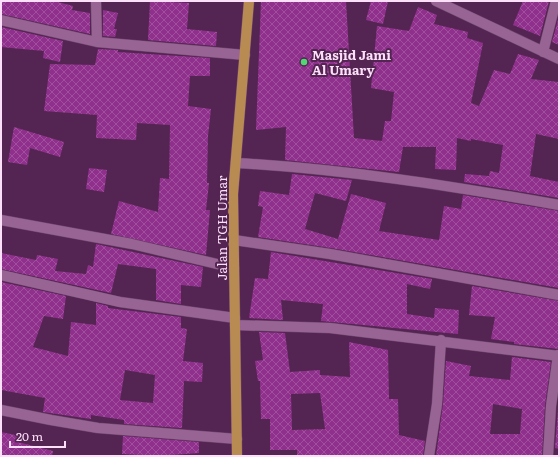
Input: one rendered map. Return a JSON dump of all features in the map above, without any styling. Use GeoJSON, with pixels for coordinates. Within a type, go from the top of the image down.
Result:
{"type":"FeatureCollection","features":[{"type":"Feature","properties":{"kind":"main road","name":"Jalan TGH Umar"},"geometry":{"type":"LineString","coordinates":[[238,456],[233,194],[249,1]]}},
{"type":"Feature","properties":{"kind":"street"},"geometry":{"type":"LineString","coordinates":[[96,1],[97,42]]}},
{"type":"Feature","properties":{"kind":"street"},"geometry":{"type":"LineString","coordinates":[[436,1],[559,59]]}},
{"type":"Feature","properties":{"kind":"street"},"geometry":{"type":"LineString","coordinates":[[543,52],[556,1]]}},
{"type":"Feature","properties":{"kind":"street"},"geometry":{"type":"LineString","coordinates":[[1,20],[97,42],[245,55]]}},
{"type":"Feature","properties":{"kind":"street"},"geometry":{"type":"LineString","coordinates":[[236,163],[299,166],[488,193],[559,205]]}},
{"type":"Feature","properties":{"kind":"street"},"geometry":{"type":"LineString","coordinates":[[1,220],[132,244],[234,268]]}},
{"type":"Feature","properties":{"kind":"street"},"geometry":{"type":"LineString","coordinates":[[234,240],[338,256],[559,296]]}},
{"type":"Feature","properties":{"kind":"street"},"geometry":{"type":"LineString","coordinates":[[1,275],[120,302],[235,321],[307,326],[441,340],[559,356],[550,419],[548,456]]}},
{"type":"Feature","properties":{"kind":"street"},"geometry":{"type":"LineString","coordinates":[[429,456],[437,404],[441,340]]}},
{"type":"Feature","properties":{"kind":"street"},"geometry":{"type":"LineString","coordinates":[[1,410],[98,428],[237,439]]}},
{"type":"Feature","properties":{"kind":"building"},"geometry":{"type":"Polygon","coordinates":[[[1,1],[54,1],[73,6],[72,10],[90,13],[90,34],[1,14],[1,1]]]}},
{"type":"Feature","properties":{"kind":"building"},"geometry":{"type":"Polygon","coordinates":[[[150,1],[189,3],[187,29],[217,32],[216,46],[148,40],[150,1]]]}},
{"type":"Feature","properties":{"kind":"building"},"geometry":{"type":"Polygon","coordinates":[[[261,1],[346,1],[354,138],[382,141],[385,121],[391,121],[394,92],[371,88],[377,26],[409,31],[418,7],[437,15],[434,24],[468,32],[467,38],[483,43],[471,103],[479,106],[494,70],[510,74],[518,54],[539,60],[531,79],[559,82],[559,139],[536,134],[530,176],[559,182],[559,198],[464,182],[465,174],[489,176],[490,171],[499,173],[503,145],[471,139],[471,141],[457,138],[456,170],[435,169],[436,147],[403,147],[399,172],[285,160],[286,127],[256,130],[261,1]]]}},
{"type":"Feature","properties":{"kind":"building"},"geometry":{"type":"Polygon","coordinates":[[[371,1],[388,1],[383,24],[366,20],[371,1]]]}},
{"type":"Feature","properties":{"kind":"building"},"geometry":{"type":"Polygon","coordinates":[[[523,1],[549,1],[540,36],[513,25],[523,1]]]}},
{"type":"Feature","properties":{"kind":"building"},"geometry":{"type":"Polygon","coordinates":[[[103,10],[118,13],[114,29],[117,29],[115,37],[103,36],[103,10]]]}},
{"type":"Feature","properties":{"kind":"building"},"geometry":{"type":"Polygon","coordinates":[[[559,16],[559,45],[552,42],[559,16]]]}},
{"type":"Feature","properties":{"kind":"building"},"geometry":{"type":"Polygon","coordinates":[[[1,27],[63,41],[60,62],[43,58],[44,51],[1,47],[1,27]]]}},
{"type":"Feature","properties":{"kind":"building"},"geometry":{"type":"Polygon","coordinates":[[[98,49],[118,50],[118,52],[210,58],[210,76],[190,76],[188,106],[211,109],[208,136],[207,183],[209,183],[206,210],[210,210],[206,255],[111,234],[119,201],[158,212],[160,178],[169,179],[170,125],[137,123],[136,140],[96,138],[97,115],[44,111],[50,64],[95,65],[98,49]]]}},
{"type":"Feature","properties":{"kind":"building"},"geometry":{"type":"Polygon","coordinates":[[[14,127],[64,142],[60,157],[30,148],[27,165],[8,162],[14,127]]]}},
{"type":"Feature","properties":{"kind":"building"},"geometry":{"type":"Polygon","coordinates":[[[89,168],[107,170],[104,192],[86,189],[89,168]]]}},
{"type":"Feature","properties":{"kind":"building"},"geometry":{"type":"Polygon","coordinates":[[[292,174],[352,180],[346,201],[315,193],[305,229],[338,239],[351,194],[386,203],[379,231],[439,240],[444,206],[461,209],[463,195],[559,211],[559,288],[331,248],[258,237],[263,207],[258,206],[260,191],[289,195],[292,174]]]}},
{"type":"Feature","properties":{"kind":"building"},"geometry":{"type":"Polygon","coordinates":[[[96,244],[203,267],[201,287],[181,285],[181,304],[156,300],[156,269],[118,264],[111,293],[1,269],[1,253],[36,260],[37,255],[58,259],[55,271],[86,274],[88,265],[93,267],[96,244]]]}},
{"type":"Feature","properties":{"kind":"building"},"geometry":{"type":"Polygon","coordinates":[[[271,252],[432,279],[430,289],[407,284],[407,314],[434,318],[435,308],[459,310],[458,334],[321,321],[323,304],[281,300],[283,320],[249,318],[255,278],[268,279],[271,252]]]}},
{"type":"Feature","properties":{"kind":"building"},"geometry":{"type":"Polygon","coordinates":[[[1,282],[66,296],[63,319],[44,316],[33,347],[68,356],[71,322],[96,325],[96,303],[108,306],[108,308],[181,317],[181,328],[187,329],[183,361],[203,363],[202,382],[184,381],[182,428],[124,424],[124,420],[91,415],[91,419],[43,412],[45,398],[1,390],[1,282]],[[125,370],[120,400],[153,403],[155,375],[125,370]]]}},
{"type":"Feature","properties":{"kind":"building"},"geometry":{"type":"Polygon","coordinates":[[[472,286],[559,301],[559,349],[514,344],[514,342],[491,339],[495,317],[469,315],[472,286]]]}},
{"type":"Feature","properties":{"kind":"building"},"geometry":{"type":"Polygon","coordinates":[[[259,332],[285,333],[290,372],[320,370],[320,375],[350,377],[349,342],[388,350],[389,399],[398,399],[399,435],[425,441],[423,456],[297,456],[297,450],[270,450],[270,419],[261,419],[260,381],[258,381],[255,361],[263,360],[259,332]],[[320,393],[291,394],[292,430],[325,429],[320,393]]]}},
{"type":"Feature","properties":{"kind":"building"},"geometry":{"type":"Polygon","coordinates":[[[512,357],[551,362],[545,405],[542,456],[436,456],[443,404],[446,361],[471,366],[469,376],[510,380],[512,357]],[[493,404],[490,434],[520,434],[522,409],[493,404]]]}},
{"type":"Feature","properties":{"kind":"building"},"geometry":{"type":"Polygon","coordinates":[[[559,396],[559,449],[555,448],[559,396]]]}},
{"type":"Feature","properties":{"kind":"building"},"geometry":{"type":"Polygon","coordinates":[[[1,432],[20,436],[18,442],[53,451],[52,456],[1,456],[1,432]]]}},
{"type":"Feature","properties":{"kind":"building"},"geometry":{"type":"Polygon","coordinates":[[[123,436],[199,442],[199,453],[158,456],[122,454],[123,436]]]}},
{"type":"Feature","properties":{"kind":"place","name":"Masjid Jami Al Umary"},"geometry":{"type":"Point","coordinates":[304,62]}}]}
